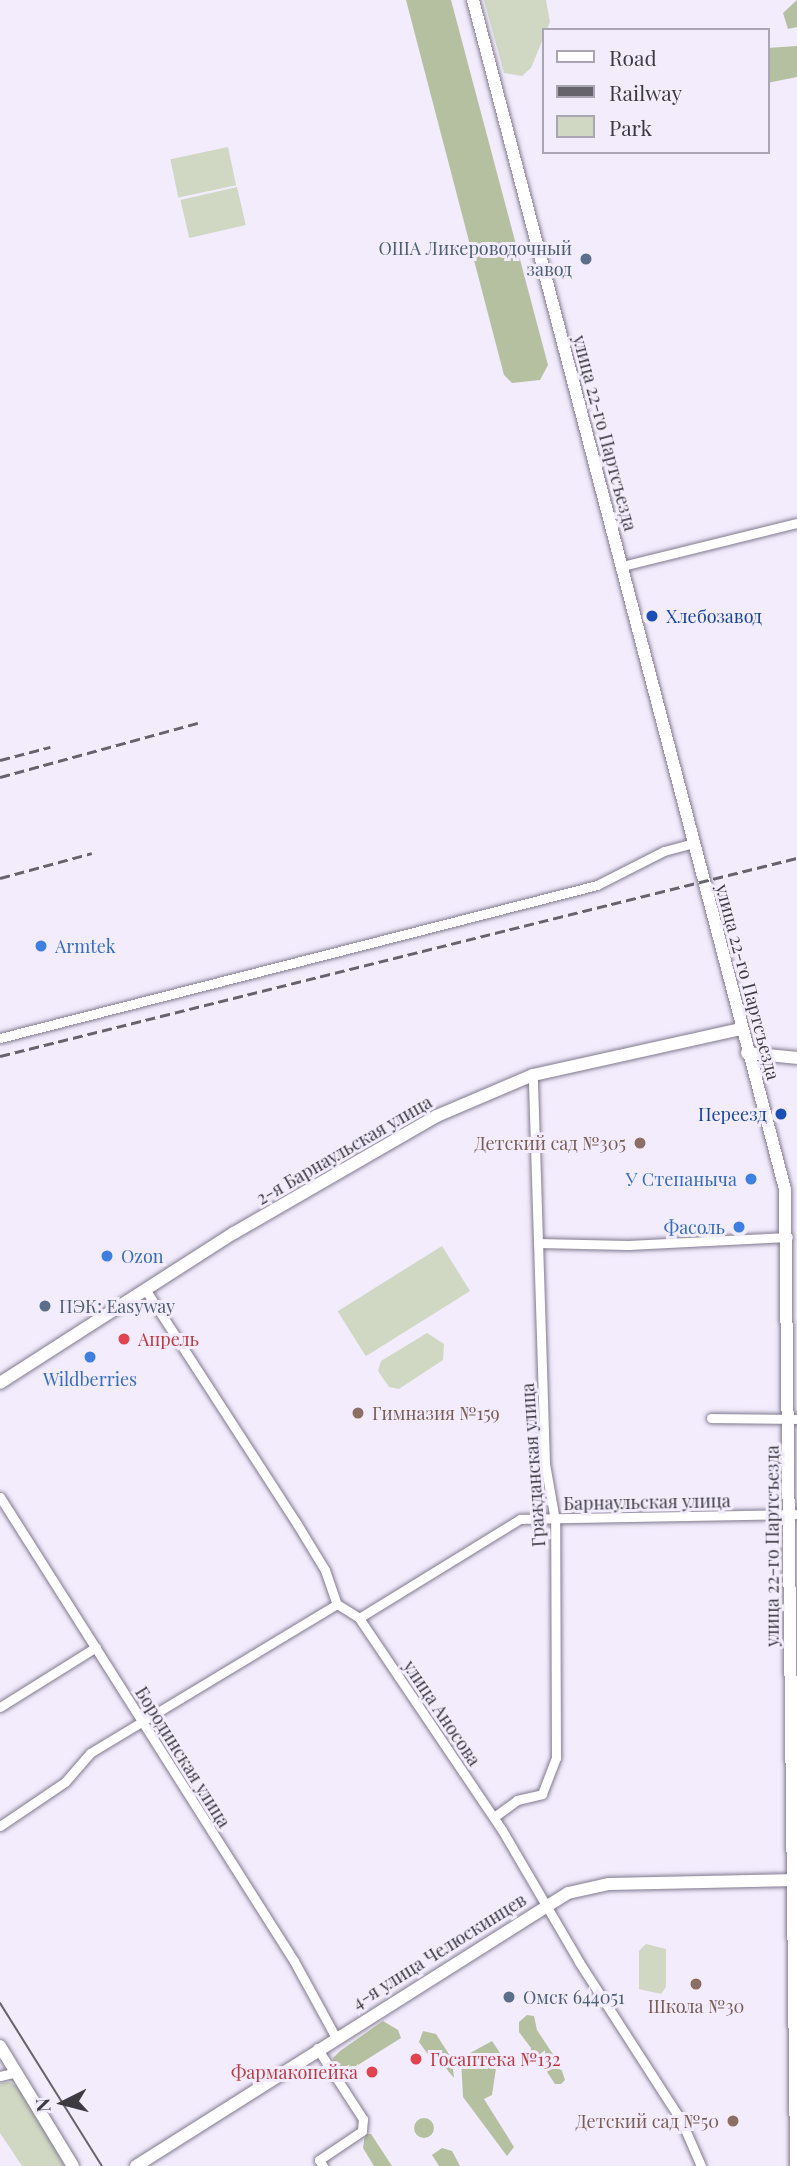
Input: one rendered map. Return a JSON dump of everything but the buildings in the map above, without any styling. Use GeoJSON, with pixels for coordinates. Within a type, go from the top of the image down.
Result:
{"type":"FeatureCollection","features":[{"type":"Feature","properties":{"kind":"main road","name":"улица 22-го Партсъезда"},"geometry":{"type":"LineString","coordinates":[[473,0],[740,1029],[780,1163],[788,1237],[793,1419],[796,2166]]}},
{"type":"Feature","properties":{"kind":"main road","name":"2-я Барнаульская улица"},"geometry":{"type":"LineString","coordinates":[[0,1383],[145,1289],[437,1116],[533,1075],[740,1029]]}},
{"type":"Feature","properties":{"kind":"main road"},"geometry":{"type":"LineString","coordinates":[[747,1053],[797,1058]]}},
{"type":"Feature","properties":{"kind":"main road","name":"4-я улица Челюскинцев"},"geometry":{"type":"LineString","coordinates":[[136,2166],[335,2036],[546,1906],[587,1887],[610,1884],[794,1880]]}},
{"type":"Feature","properties":{"kind":"main road"},"geometry":{"type":"LineString","coordinates":[[0,2046],[73,2166]]}},
{"type":"Feature","properties":{"kind":"street"},"geometry":{"type":"LineString","coordinates":[[622,566],[797,523]]}},
{"type":"Feature","properties":{"kind":"street"},"geometry":{"type":"LineString","coordinates":[[0,1038],[597,885],[664,851],[693,843]]}},
{"type":"Feature","properties":{"kind":"street","name":"Гражданская улица"},"geometry":{"type":"LineString","coordinates":[[494,1817],[517,1800],[542,1794],[556,1758],[555,1520],[545,1464],[533,1075]]}},
{"type":"Feature","properties":{"kind":"street"},"geometry":{"type":"LineString","coordinates":[[538,1243],[628,1245],[788,1237]]}},
{"type":"Feature","properties":{"kind":"street"},"geometry":{"type":"LineString","coordinates":[[0,1826],[65,1782],[90,1753],[337,1604],[325,1570],[297,1524],[145,1289]]}},
{"type":"Feature","properties":{"kind":"street"},"geometry":{"type":"LineString","coordinates":[[710,1418],[793,1419]]}},
{"type":"Feature","properties":{"kind":"street","name":"Бородинская улица"},"geometry":{"type":"LineString","coordinates":[[0,1497],[294,1962],[335,2036]]}},
{"type":"Feature","properties":{"kind":"street","name":"Барнаульская улица"},"geometry":{"type":"LineString","coordinates":[[359,1618],[520,1519],[793,1514]]}},
{"type":"Feature","properties":{"kind":"street","name":"улица Аносова"},"geometry":{"type":"LineString","coordinates":[[337,1604],[359,1618],[494,1817],[546,1906],[681,2120],[701,2166]]}},
{"type":"Feature","properties":{"kind":"street"},"geometry":{"type":"LineString","coordinates":[[0,1707],[96,1647]]}},
{"type":"Feature","properties":{"kind":"street"},"geometry":{"type":"LineString","coordinates":[[317,2048],[363,2119],[362,2131],[319,2160],[323,2166]]}},
{"type":"Feature","properties":{"kind":"street"},"geometry":{"type":"LineString","coordinates":[[0,2076],[17,2072]]}},
{"type":"Feature","properties":{"kind":"green space"},"geometry":{"type":"Polygon","coordinates":[[[406,0],[451,0],[548,365],[540,380],[512,383],[504,375],[406,0]]]}},
{"type":"Feature","properties":{"kind":"green space"},"geometry":{"type":"Polygon","coordinates":[[[484,0],[546,0],[550,22],[548,28],[542,28],[542,41],[531,68],[522,76],[504,73],[484,0]]]}},
{"type":"Feature","properties":{"kind":"green space"},"geometry":{"type":"Polygon","coordinates":[[[797,0],[797,27],[788,29],[783,13],[797,0]]]}},
{"type":"Feature","properties":{"kind":"green space"},"geometry":{"type":"Polygon","coordinates":[[[797,46],[797,77],[769,83],[769,48],[797,46]]]}},
{"type":"Feature","properties":{"kind":"green space"},"geometry":{"type":"Polygon","coordinates":[[[228,147],[236,185],[178,197],[170,159],[228,147]]]}},
{"type":"Feature","properties":{"kind":"green space"},"geometry":{"type":"Polygon","coordinates":[[[237,187],[246,225],[189,238],[180,200],[237,187]]]}},
{"type":"Feature","properties":{"kind":"green space"},"geometry":{"type":"Polygon","coordinates":[[[442,1246],[470,1291],[366,1356],[338,1311],[442,1246]]]}},
{"type":"Feature","properties":{"kind":"green space"},"geometry":{"type":"Polygon","coordinates":[[[427,1333],[444,1344],[443,1360],[399,1389],[389,1387],[378,1371],[381,1361],[427,1333]]]}},
{"type":"Feature","properties":{"kind":"green space"},"geometry":{"type":"Polygon","coordinates":[[[646,1944],[666,1949],[666,1987],[661,1994],[639,1989],[639,1951],[646,1944]]]}},
{"type":"Feature","properties":{"kind":"green space"},"geometry":{"type":"Polygon","coordinates":[[[527,2015],[534,2016],[537,2030],[560,2065],[565,2080],[561,2084],[555,2084],[541,2063],[529,2057],[531,2048],[519,2032],[519,2022],[527,2015]]]}},
{"type":"Feature","properties":{"kind":"green space"},"geometry":{"type":"Polygon","coordinates":[[[383,2021],[398,2030],[401,2038],[350,2070],[335,2067],[333,2058],[340,2051],[383,2021]]]}},
{"type":"Feature","properties":{"kind":"green space"},"geometry":{"type":"Polygon","coordinates":[[[423,2031],[436,2034],[452,2059],[454,2078],[444,2066],[435,2064],[419,2042],[423,2031]]]}},
{"type":"Feature","properties":{"kind":"green space"},"geometry":{"type":"Polygon","coordinates":[[[492,2041],[504,2059],[518,2065],[513,2069],[496,2068],[492,2095],[484,2099],[514,2147],[507,2156],[463,2097],[461,2058],[492,2041]]]}},
{"type":"Feature","properties":{"kind":"green space"},"geometry":{"type":"Polygon","coordinates":[[[9,2082],[20,2088],[65,2166],[22,2166],[0,2133],[0,2083],[9,2082]]]}},
{"type":"Feature","properties":{"kind":"green space"},"geometry":{"type":"Polygon","coordinates":[[[420,2118],[428,2118],[434,2128],[428,2138],[420,2138],[414,2132],[414,2124],[420,2118]]]}},
{"type":"Feature","properties":{"kind":"green space"},"geometry":{"type":"Polygon","coordinates":[[[365,2134],[371,2134],[392,2166],[374,2166],[363,2148],[365,2134]]]}},
{"type":"Feature","properties":{"kind":"green space"},"geometry":{"type":"Polygon","coordinates":[[[442,2148],[452,2151],[460,2166],[439,2166],[432,2155],[442,2148]]]}},
{"type":"Feature","properties":{"kind":"tram line"},"geometry":{"type":"LineString","coordinates":[[0,2003],[102,2166]]}},
{"type":"Feature","properties":{"kind":"railway"},"geometry":{"type":"LineString","coordinates":[[0,777],[198,723]]}},
{"type":"Feature","properties":{"kind":"railway"},"geometry":{"type":"LineString","coordinates":[[0,760],[50,747]]}},
{"type":"Feature","properties":{"kind":"railway"},"geometry":{"type":"LineString","coordinates":[[0,878],[92,853]]}},
{"type":"Feature","properties":{"kind":"railway"},"geometry":{"type":"LineString","coordinates":[[0,1056],[797,858]]}},
{"type":"Feature","properties":{"kind":"place","name":"ОША Ликероводочный завод"},"geometry":{"type":"Point","coordinates":[586,259]}},
{"type":"Feature","properties":{"kind":"place","name":"Хлебозавод"},"geometry":{"type":"Point","coordinates":[652,616]}},
{"type":"Feature","properties":{"kind":"place","name":"Armtek"},"geometry":{"type":"Point","coordinates":[41,946]}},
{"type":"Feature","properties":{"kind":"place","name":"Переезд"},"geometry":{"type":"Point","coordinates":[781,1114]}},
{"type":"Feature","properties":{"kind":"place","name":"Детский сад №305"},"geometry":{"type":"Point","coordinates":[640,1143]}},
{"type":"Feature","properties":{"kind":"place","name":"У Степаныча"},"geometry":{"type":"Point","coordinates":[751,1179]}},
{"type":"Feature","properties":{"kind":"place","name":"Фасоль"},"geometry":{"type":"Point","coordinates":[739,1227]}},
{"type":"Feature","properties":{"kind":"place","name":"Ozon"},"geometry":{"type":"Point","coordinates":[107,1256]}},
{"type":"Feature","properties":{"kind":"place","name":"ПЭК: Easyway"},"geometry":{"type":"Point","coordinates":[45,1306]}},
{"type":"Feature","properties":{"kind":"place","name":"Апрель"},"geometry":{"type":"Point","coordinates":[124,1339]}},
{"type":"Feature","properties":{"kind":"place","name":"Wildberries"},"geometry":{"type":"Point","coordinates":[90,1357]}},
{"type":"Feature","properties":{"kind":"place","name":"Гимназия №159"},"geometry":{"type":"Point","coordinates":[358,1413]}},
{"type":"Feature","properties":{"kind":"place","name":"Школа №30"},"geometry":{"type":"Point","coordinates":[696,1984]}},
{"type":"Feature","properties":{"kind":"place","name":"Омск 644051"},"geometry":{"type":"Point","coordinates":[509,1997]}},
{"type":"Feature","properties":{"kind":"place","name":"Госаптека №132"},"geometry":{"type":"Point","coordinates":[416,2059]}},
{"type":"Feature","properties":{"kind":"place","name":"Фармакопейка"},"geometry":{"type":"Point","coordinates":[372,2072]}},
{"type":"Feature","properties":{"kind":"place","name":"Детский сад №50"},"geometry":{"type":"Point","coordinates":[733,2121]}}]}
